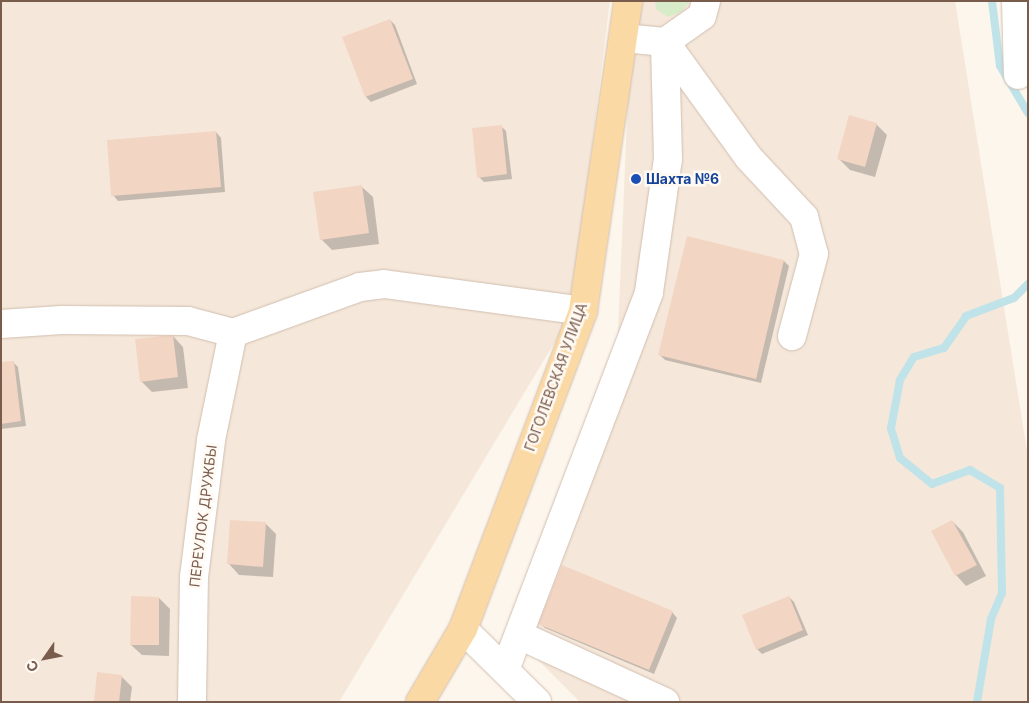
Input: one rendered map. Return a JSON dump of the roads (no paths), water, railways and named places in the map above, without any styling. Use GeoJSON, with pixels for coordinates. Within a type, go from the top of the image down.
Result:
{"type":"FeatureCollection","features":[{"type":"Feature","properties":{"kind":"main road","name":"ГОГОЛЕВСКАЯ УЛИЦА"},"geometry":{"type":"LineString","coordinates":[[420,702],[463,629],[583,311],[628,1]]}},
{"type":"Feature","properties":{"kind":"street"},"geometry":{"type":"LineString","coordinates":[[1016,1],[1018,75]]}},
{"type":"Feature","properties":{"kind":"street"},"geometry":{"type":"LineString","coordinates":[[623,38],[665,42],[709,6]]}},
{"type":"Feature","properties":{"kind":"street"},"geometry":{"type":"LineString","coordinates":[[665,42],[749,158],[804,217],[814,254],[792,336]]}},
{"type":"Feature","properties":{"kind":"street"},"geometry":{"type":"LineString","coordinates":[[505,670],[649,292],[668,159],[665,42]]}},
{"type":"Feature","properties":{"kind":"street"},"geometry":{"type":"LineString","coordinates":[[1,324],[62,320],[188,321],[233,333],[360,287],[384,284],[583,311]]}},
{"type":"Feature","properties":{"kind":"street","name":"ПЕРЕУЛОК ДРУЖБЫ"},"geometry":{"type":"LineString","coordinates":[[192,702],[194,577],[211,440],[233,333]]}},
{"type":"Feature","properties":{"kind":"street"},"geometry":{"type":"LineString","coordinates":[[463,629],[537,702]]}},
{"type":"Feature","properties":{"kind":"street"},"geometry":{"type":"LineString","coordinates":[[519,634],[665,702]]}},
{"type":"Feature","properties":{"kind":"waterway"},"geometry":{"type":"LineString","coordinates":[[992,1],[1000,66],[1028,113]]}},
{"type":"Feature","properties":{"kind":"waterway"},"geometry":{"type":"LineString","coordinates":[[977,702],[991,619],[1002,593],[1000,488],[970,470],[932,484],[900,458],[891,428],[900,380],[914,357],[944,348],[966,316],[1014,298],[1028,284]]}},
{"type":"Feature","properties":{"kind":"place","name":"Шахта №6"},"geometry":{"type":"Point","coordinates":[636,179]}}]}
